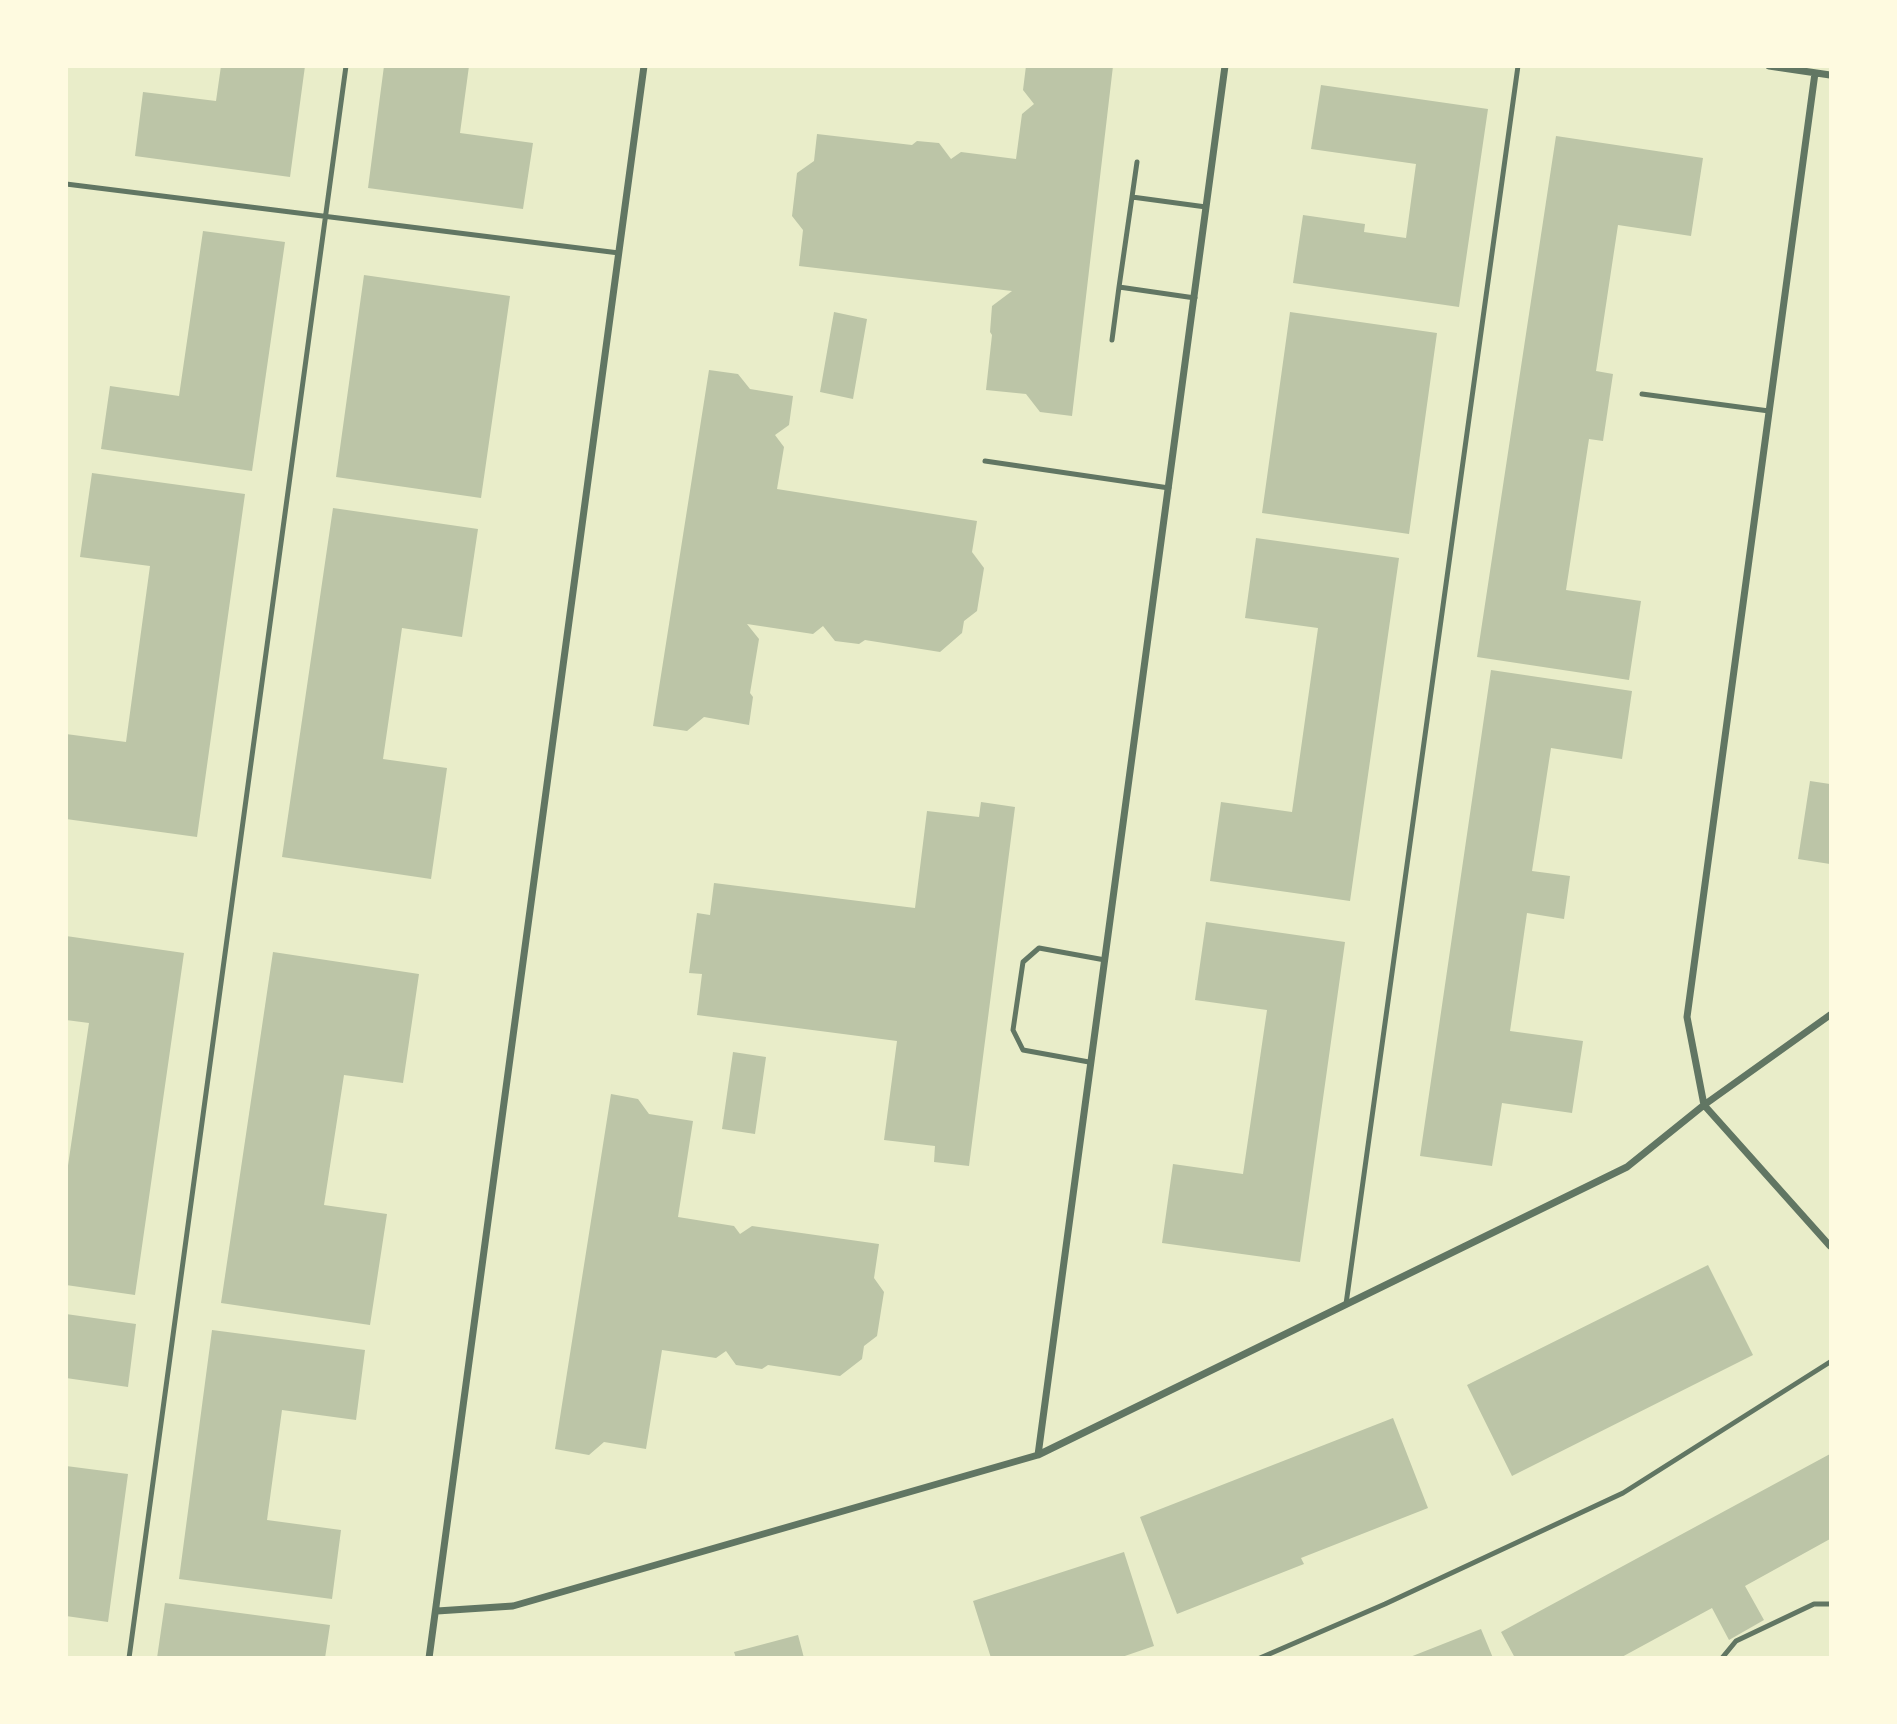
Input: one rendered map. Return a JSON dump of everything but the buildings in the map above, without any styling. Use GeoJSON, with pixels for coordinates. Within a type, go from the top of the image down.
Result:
{"type":"FeatureCollection","features":[{"type":"Feature","properties":{"kind":"street"},"geometry":{"type":"LineString","coordinates":[[429,1657],[644,66]]}},
{"type":"Feature","properties":{"kind":"street"},"geometry":{"type":"LineString","coordinates":[[1038,1455],[1089,1062],[1226,66]]}},
{"type":"Feature","properties":{"kind":"street"},"geometry":{"type":"LineString","coordinates":[[1769,66],[1830,75]]}},
{"type":"Feature","properties":{"kind":"street"},"geometry":{"type":"LineString","coordinates":[[1815,73],[1686,1017],[1704,1105],[1830,1246]]}},
{"type":"Feature","properties":{"kind":"street"},"geometry":{"type":"LineString","coordinates":[[436,1611],[513,1606],[1038,1455],[1627,1167],[1704,1105],[1830,1015]]}},
{"type":"Feature","properties":{"kind":"lane"},"geometry":{"type":"LineString","coordinates":[[129,1657],[346,66]]}},
{"type":"Feature","properties":{"kind":"lane"},"geometry":{"type":"LineString","coordinates":[[1346,1304],[1518,66]]}},
{"type":"Feature","properties":{"kind":"lane"},"geometry":{"type":"LineString","coordinates":[[1112,340],[1137,162]]}},
{"type":"Feature","properties":{"kind":"lane"},"geometry":{"type":"LineString","coordinates":[[66,184],[619,253]]}},
{"type":"Feature","properties":{"kind":"lane"},"geometry":{"type":"LineString","coordinates":[[1132,197],[1206,206]]}},
{"type":"Feature","properties":{"kind":"lane"},"geometry":{"type":"LineString","coordinates":[[1119,287],[1195,298]]}},
{"type":"Feature","properties":{"kind":"lane"},"geometry":{"type":"LineString","coordinates":[[1642,394],[1769,411]]}},
{"type":"Feature","properties":{"kind":"lane"},"geometry":{"type":"LineString","coordinates":[[985,461],[1168,488]]}},
{"type":"Feature","properties":{"kind":"lane"},"geometry":{"type":"LineString","coordinates":[[1089,1062],[1023,1050],[1013,1030],[1023,962],[1039,948],[1105,960]]}},
{"type":"Feature","properties":{"kind":"lane"},"geometry":{"type":"LineString","coordinates":[[1260,1657],[1385,1604],[1623,1493],[1830,1362]]}},
{"type":"Feature","properties":{"kind":"lane"},"geometry":{"type":"LineString","coordinates":[[1722,1657],[1736,1641],[1814,1604],[1830,1604]]}}]}
